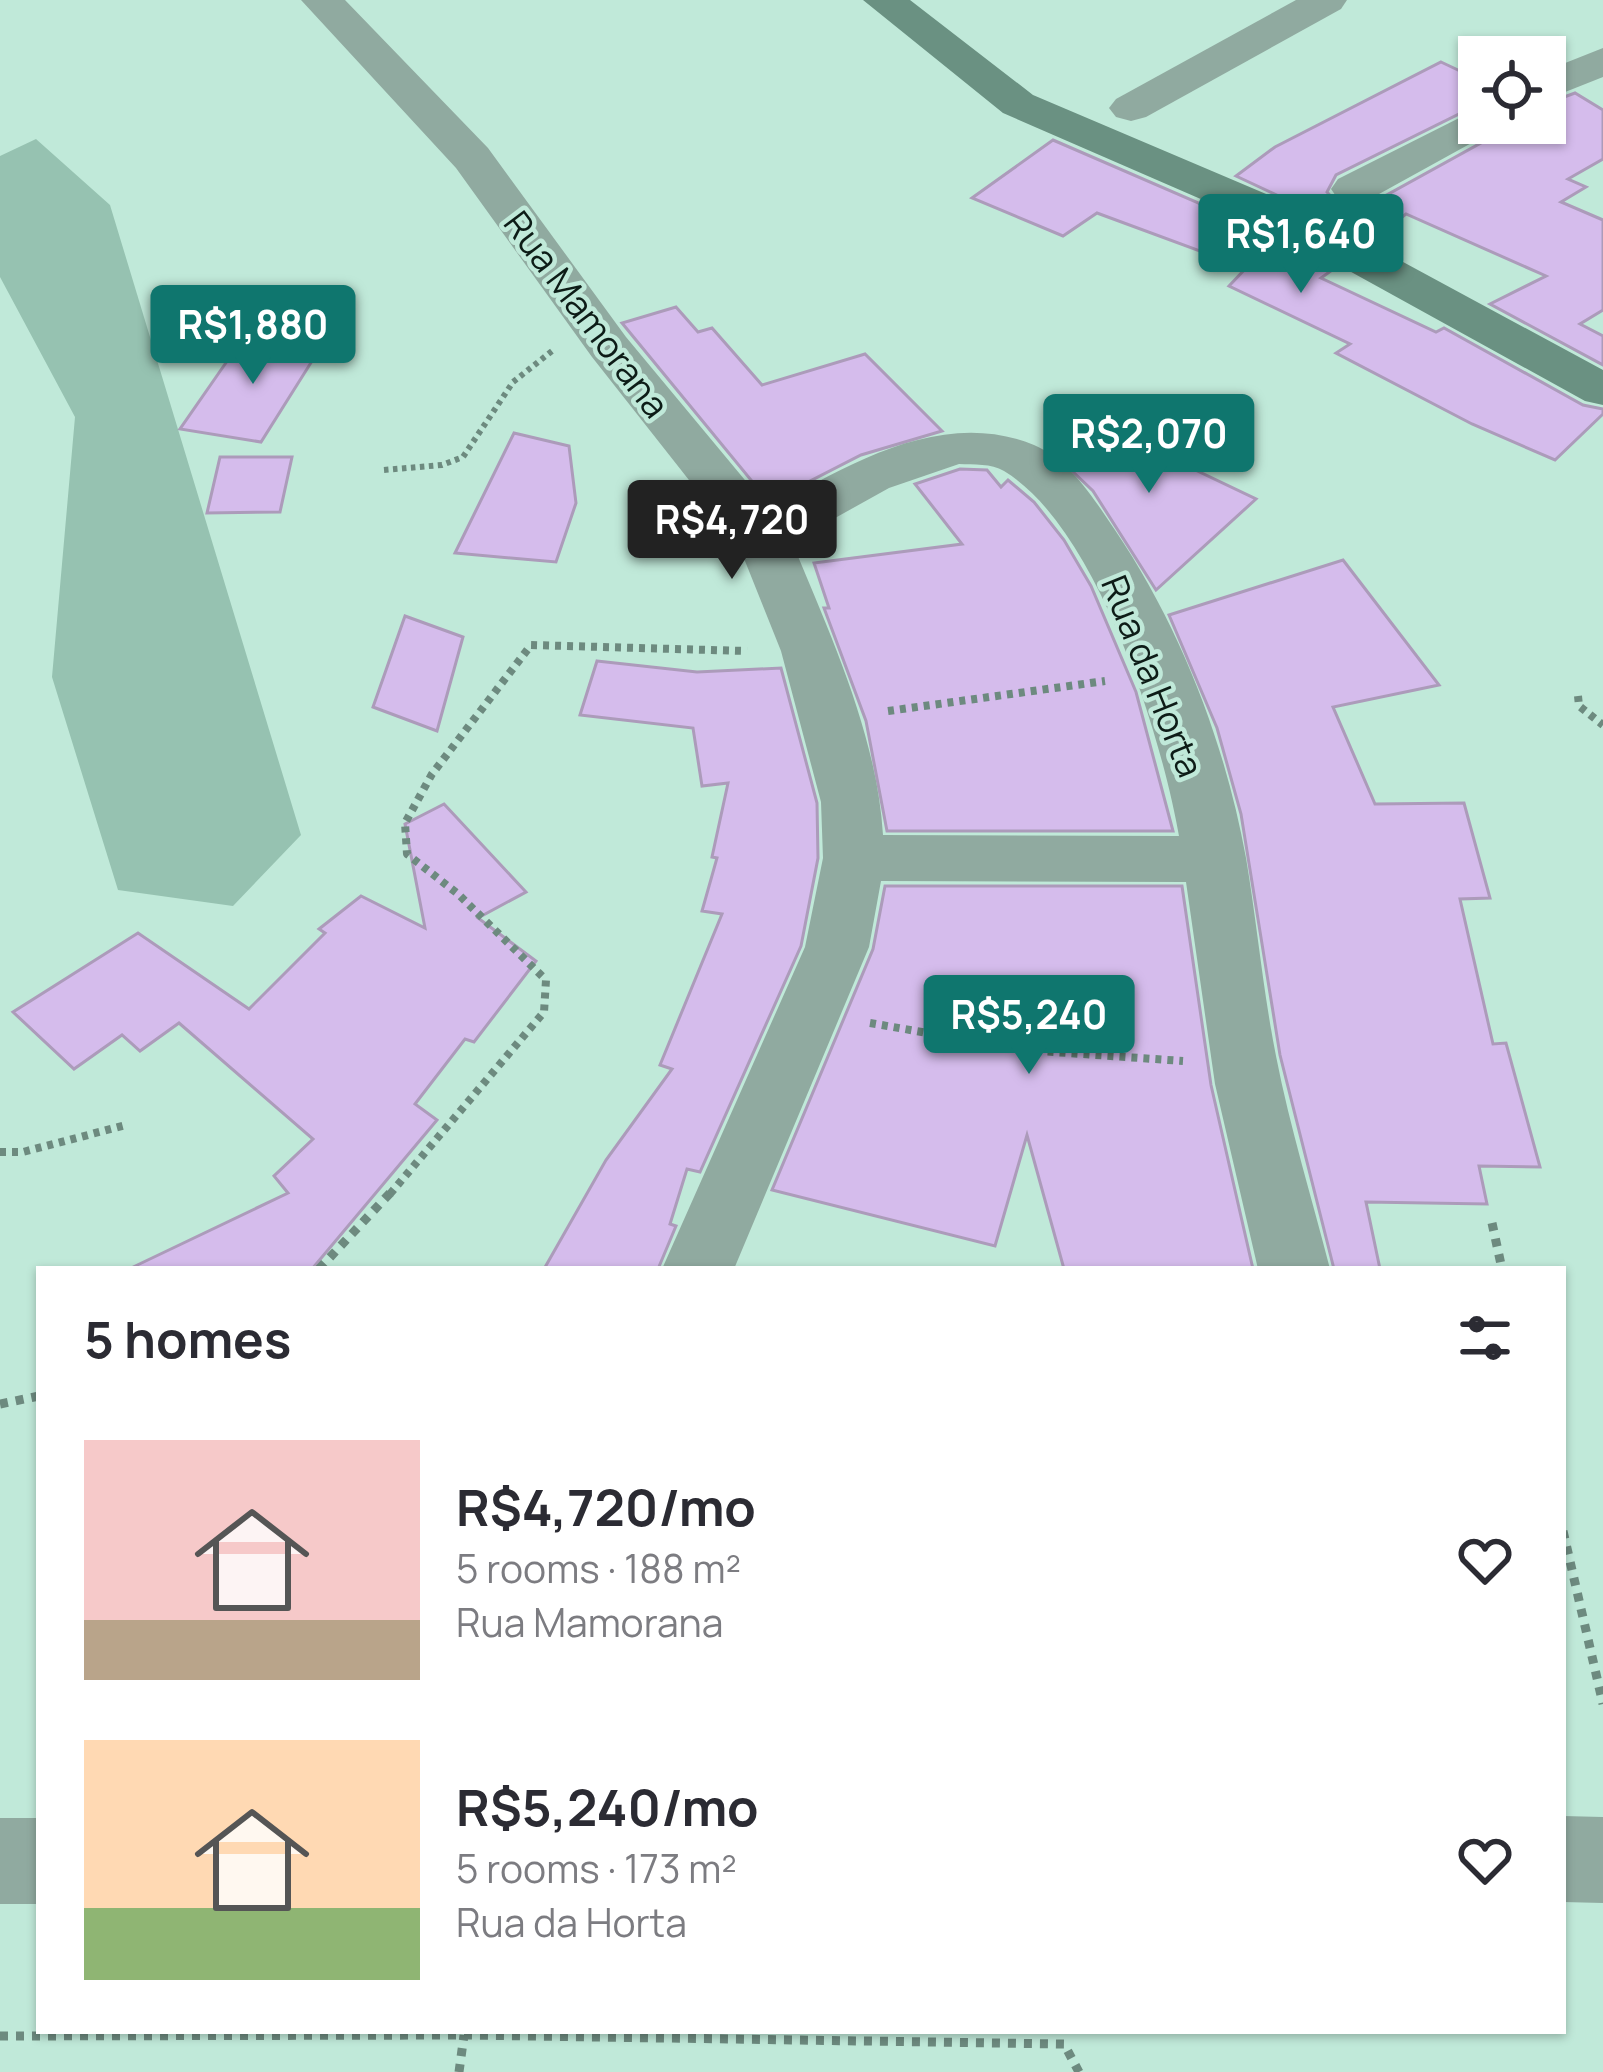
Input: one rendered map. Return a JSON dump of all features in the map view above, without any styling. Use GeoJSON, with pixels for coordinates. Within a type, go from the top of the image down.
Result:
{"type":"FeatureCollection","features":[{"type":"Feature","properties":{"kind":"main road"},"geometry":{"type":"LineString","coordinates":[[884,0],[1018,104],[1303,226],[1603,390]]}},
{"type":"Feature","properties":{"kind":"street","name":"Rua Mamorana"},"geometry":{"type":"LineString","coordinates":[[322,0],[472,158],[598,333],[762,536],[809,651],[851,802],[854,858],[837,947],[699,1266]]}},
{"type":"Feature","properties":{"kind":"street"},"geometry":{"type":"LineString","coordinates":[[1131,108],[1326,0]]}},
{"type":"Feature","properties":{"kind":"street"},"geometry":{"type":"LineString","coordinates":[[1566,78],[1603,61]]}},
{"type":"Feature","properties":{"kind":"street"},"geometry":{"type":"LineString","coordinates":[[1354,188],[1458,132]]}},
{"type":"Feature","properties":{"kind":"street","name":"Rua da Horta"},"geometry":{"type":"LineString","coordinates":[[762,536],[922,455],[956,448],[1022,459],[1054,486],[1089,531],[1136,615],[1193,758],[1215,859],[1227,970],[1244,1064],[1293,1266]]}},
{"type":"Feature","properties":{"kind":"street"},"geometry":{"type":"LineString","coordinates":[[854,858],[1215,859]]}},
{"type":"Feature","properties":{"kind":"street"},"geometry":{"type":"LineString","coordinates":[[1566,1858],[1603,1860]]}},
{"type":"Feature","properties":{"kind":"street"},"geometry":{"type":"LineString","coordinates":[[0,1861],[36,1861]]}},
{"type":"Feature","properties":{"kind":"path"},"geometry":{"type":"LineString","coordinates":[[384,470],[442,465],[463,457],[525,369],[552,350],[598,333]]}},
{"type":"Feature","properties":{"kind":"path"},"geometry":{"type":"LineString","coordinates":[[322,1266],[360,1229],[544,1012],[546,980],[458,894],[406,854],[404,832],[431,774],[531,645],[809,651]]}},
{"type":"Feature","properties":{"kind":"path"},"geometry":{"type":"LineString","coordinates":[[828,718],[1160,674]]}},
{"type":"Feature","properties":{"kind":"path"},"geometry":{"type":"LineString","coordinates":[[1578,695],[1579,706],[1603,725]]}},
{"type":"Feature","properties":{"kind":"path"},"geometry":{"type":"LineString","coordinates":[[812,1010],[935,1039],[982,1045],[1077,1056],[1244,1064]]}},
{"type":"Feature","properties":{"kind":"path"},"geometry":{"type":"LineString","coordinates":[[0,1152],[22,1152],[126,1125]]}},
{"type":"Feature","properties":{"kind":"path"},"geometry":{"type":"LineString","coordinates":[[1492,1223],[1501,1266]]}},
{"type":"Feature","properties":{"kind":"path"},"geometry":{"type":"LineString","coordinates":[[0,1404],[36,1397]]}},
{"type":"Feature","properties":{"kind":"path"},"geometry":{"type":"LineString","coordinates":[[1566,1544],[1603,1705]]}},
{"type":"Feature","properties":{"kind":"path"},"geometry":{"type":"LineString","coordinates":[[0,2036],[464,2035],[1064,2044],[1079,2072]]}},
{"type":"Feature","properties":{"kind":"path"},"geometry":{"type":"LineString","coordinates":[[459,2072],[464,2035]]}},
{"type":"Feature","properties":{"kind":"green space"},"geometry":{"type":"Polygon","coordinates":[[[36,139],[110,205],[301,835],[233,906],[118,890],[52,677],[75,417],[0,277],[0,156],[36,139]]]}},
{"type":"Feature","properties":{"kind":"building"},"geometry":{"type":"Polygon","coordinates":[[[1441,62],[1458,70],[1458,114],[1336,175],[1327,192],[1337,203],[1355,207],[1372,203],[1479,144],[1566,144],[1566,96],[1575,93],[1603,110],[1603,159],[1568,179],[1586,187],[1561,202],[1603,220],[1603,310],[1580,324],[1603,336],[1603,365],[1490,304],[1546,276],[1406,214],[1372,240],[1236,176],[1275,147],[1441,62]]]}},
{"type":"Feature","properties":{"kind":"building"},"geometry":{"type":"Polygon","coordinates":[[[1053,140],[1284,240],[1335,268],[1321,278],[1436,332],[1444,328],[1583,405],[1603,409],[1603,414],[1555,460],[1472,424],[1336,353],[1350,344],[1229,286],[1246,268],[1097,213],[1063,236],[972,198],[1053,140]]]}},
{"type":"Feature","properties":{"kind":"building"},"geometry":{"type":"Polygon","coordinates":[[[676,307],[698,332],[712,328],[762,385],[865,354],[942,431],[861,455],[769,502],[622,323],[676,307]]]}},
{"type":"Feature","properties":{"kind":"building"},"geometry":{"type":"Polygon","coordinates":[[[248,331],[324,342],[261,442],[180,429],[248,331]]]}},
{"type":"Feature","properties":{"kind":"building"},"geometry":{"type":"Polygon","coordinates":[[[1080,415],[1256,499],[1156,590],[1093,491],[1046,446],[1080,415]]]}},
{"type":"Feature","properties":{"kind":"building"},"geometry":{"type":"Polygon","coordinates":[[[514,433],[569,446],[576,503],[556,562],[455,553],[514,433]]]}},
{"type":"Feature","properties":{"kind":"building"},"geometry":{"type":"Polygon","coordinates":[[[220,457],[292,457],[280,512],[207,513],[220,457]]]}},
{"type":"Feature","properties":{"kind":"building"},"geometry":{"type":"Polygon","coordinates":[[[960,469],[987,470],[1001,487],[1008,480],[1034,502],[1064,540],[1091,586],[1136,692],[1173,831],[887,831],[866,721],[824,608],[829,608],[814,563],[962,544],[915,484],[960,469]]]}},
{"type":"Feature","properties":{"kind":"building"},"geometry":{"type":"Polygon","coordinates":[[[1343,560],[1439,685],[1333,707],[1375,804],[1464,803],[1490,898],[1460,899],[1493,1044],[1506,1043],[1540,1167],[1479,1166],[1487,1204],[1366,1202],[1379,1266],[1333,1266],[1280,1055],[1241,814],[1217,728],[1169,615],[1343,560]]]}},
{"type":"Feature","properties":{"kind":"building"},"geometry":{"type":"Polygon","coordinates":[[[405,616],[463,637],[437,731],[373,707],[405,616]]]}},
{"type":"Feature","properties":{"kind":"building"},"geometry":{"type":"Polygon","coordinates":[[[597,661],[697,672],[781,668],[817,803],[818,858],[801,946],[700,1172],[687,1169],[670,1224],[676,1226],[659,1266],[546,1266],[606,1160],[672,1069],[660,1065],[722,914],[702,911],[717,858],[712,857],[728,783],[702,786],[693,728],[580,715],[597,661]]]}},
{"type":"Feature","properties":{"kind":"building"},"geometry":{"type":"Polygon","coordinates":[[[444,804],[526,892],[478,918],[536,961],[474,1042],[465,1039],[415,1104],[437,1120],[315,1266],[135,1266],[288,1193],[274,1176],[313,1139],[179,1023],[140,1051],[122,1035],[74,1069],[13,1012],[138,933],[249,1009],[325,933],[319,929],[361,896],[425,928],[405,824],[444,804]]]}},
{"type":"Feature","properties":{"kind":"building"},"geometry":{"type":"Polygon","coordinates":[[[885,886],[1182,886],[1211,1085],[1252,1266],[1063,1266],[1027,1135],[995,1246],[772,1190],[873,949],[885,886]]]}}]}
